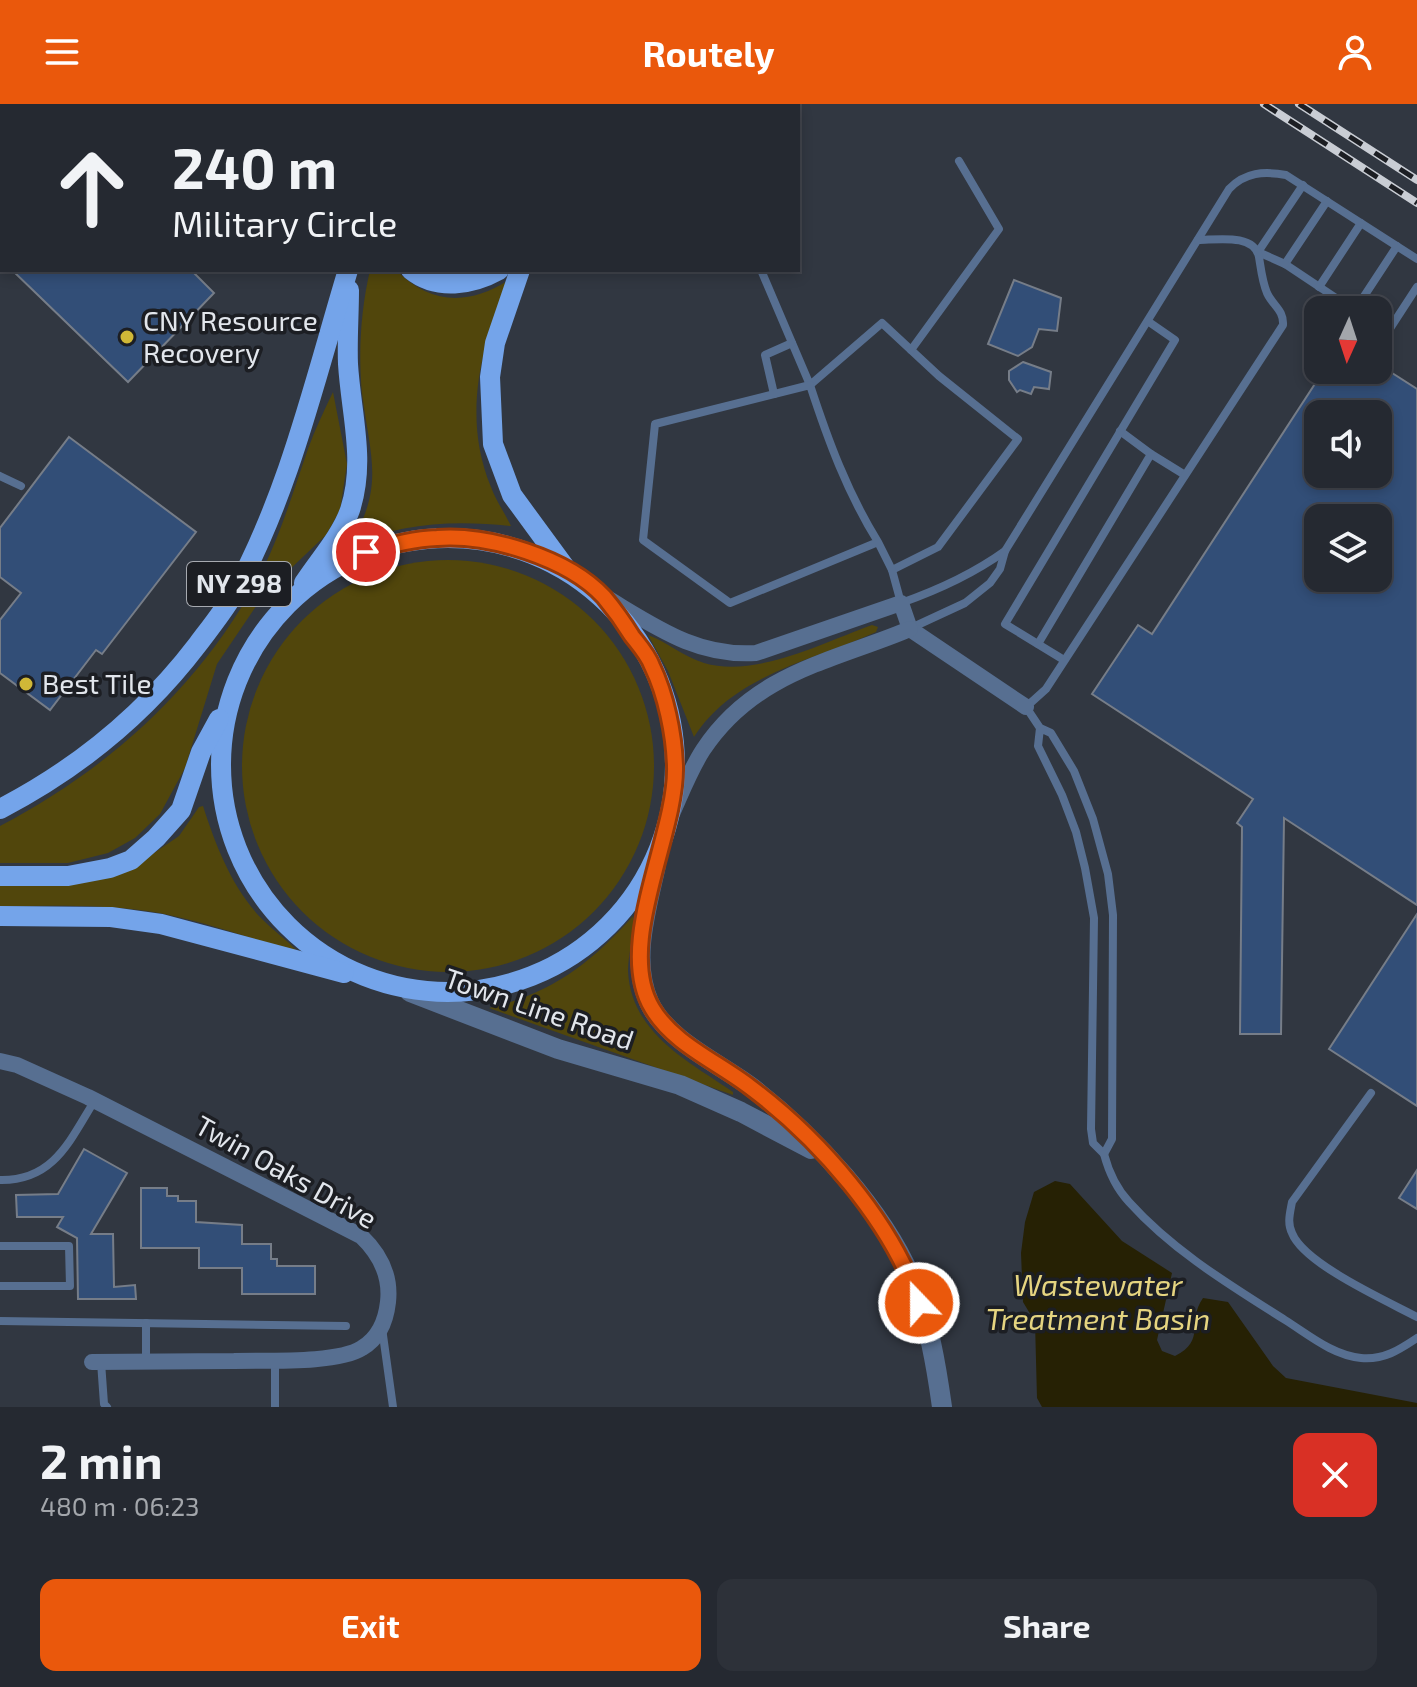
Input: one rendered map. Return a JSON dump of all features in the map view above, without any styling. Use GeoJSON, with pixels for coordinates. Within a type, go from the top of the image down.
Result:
{"type":"FeatureCollection","features":[{"type":"Feature","properties":{"kind":"main road","name":"NY 298"},"geometry":{"type":"LineString","coordinates":[[0,809],[38,789],[84,758],[132,718],[173,677],[232,597],[277,500],[348,272]]}},
{"type":"Feature","properties":{"kind":"main road","name":"NY 298"},"geometry":{"type":"LineString","coordinates":[[295,595],[342,526],[349,512],[358,475],[359,451],[348,363],[349,272]]}},
{"type":"Feature","properties":{"kind":"main road"},"geometry":{"type":"LineString","coordinates":[[414,272],[427,280],[447,284],[477,282],[495,272]]}},
{"type":"Feature","properties":{"kind":"main road"},"geometry":{"type":"LineString","coordinates":[[0,916],[111,917],[161,924],[410,992],[492,987],[535,976],[593,940],[618,916],[656,865],[671,816],[675,765],[665,705],[652,665],[602,595],[564,566],[512,495],[493,444],[490,377],[495,343],[519,272]]}},
{"type":"Feature","properties":{"kind":"main road"},"geometry":{"type":"LineString","coordinates":[[0,876],[68,876],[110,868],[131,860],[156,838],[181,810],[201,752],[253,645],[295,595],[338,565],[392,544],[465,538],[518,549],[564,566]]}},
{"type":"Feature","properties":{"kind":"main road"},"geometry":{"type":"LineString","coordinates":[[228,701],[220,751],[224,807],[231,835],[251,878],[278,914],[307,941],[359,977]]}},
{"type":"Feature","properties":{"kind":"street"},"geometry":{"type":"LineString","coordinates":[[602,595],[674,638],[734,654],[756,653],[901,603],[910,629],[1026,707]]}},
{"type":"Feature","properties":{"kind":"street"},"geometry":{"type":"LineString","coordinates":[[671,816],[701,753],[721,726],[747,700],[770,684],[910,629]]}},
{"type":"Feature","properties":{"kind":"street","name":"Town Line Road"},"geometry":{"type":"LineString","coordinates":[[656,865],[642,936],[641,965],[645,993],[651,1007],[682,1041],[749,1086],[788,1117],[856,1191],[891,1240],[912,1281],[933,1345],[942,1407]]}},
{"type":"Feature","properties":{"kind":"street","name":"Town Line Road"},"geometry":{"type":"LineString","coordinates":[[410,992],[558,1049],[680,1085],[741,1112],[825,1157]]}},
{"type":"Feature","properties":{"kind":"street","name":"Twin Oaks Drive"},"geometry":{"type":"LineString","coordinates":[[0,1061],[17,1065],[95,1100],[361,1236],[371,1245],[385,1268],[388,1298],[382,1327]]}},
{"type":"Feature","properties":{"kind":"street"},"geometry":{"type":"LineString","coordinates":[[96,1362],[275,1360],[351,1353],[362,1348],[382,1327]]}},
{"type":"Feature","properties":{"kind":"lane"},"geometry":{"type":"LineString","coordinates":[[911,350],[999,229],[959,161]]}},
{"type":"Feature","properties":{"kind":"lane"},"geometry":{"type":"LineString","coordinates":[[910,629],[979,594],[1000,569],[1005,551],[1229,189],[1238,180],[1254,174],[1286,175],[1417,259]]}},
{"type":"Feature","properties":{"kind":"lane"},"geometry":{"type":"LineString","coordinates":[[1104,1154],[1112,1139],[1112,900],[1102,852],[1083,789],[1051,733],[1040,728],[1026,707],[1046,689],[1283,325],[1282,312],[1269,298],[1265,288],[1258,252],[1303,185]]}},
{"type":"Feature","properties":{"kind":"lane"},"geometry":{"type":"LineString","coordinates":[[1285,264],[1327,201]]}},
{"type":"Feature","properties":{"kind":"lane"},"geometry":{"type":"LineString","coordinates":[[1319,287],[1361,223]]}},
{"type":"Feature","properties":{"kind":"lane"},"geometry":{"type":"LineString","coordinates":[[1198,240],[1240,240],[1248,243],[1333,296]]}},
{"type":"Feature","properties":{"kind":"lane"},"geometry":{"type":"LineString","coordinates":[[1364,296],[1397,246]]}},
{"type":"Feature","properties":{"kind":"lane"},"geometry":{"type":"LineString","coordinates":[[762,272],[810,385],[839,468],[858,510],[892,570],[901,603],[952,583],[1005,551]]}},
{"type":"Feature","properties":{"kind":"lane"},"geometry":{"type":"LineString","coordinates":[[1392,325],[1417,287]]}},
{"type":"Feature","properties":{"kind":"lane"},"geometry":{"type":"LineString","coordinates":[[1064,660],[1005,624],[1175,340],[1149,322]]}},
{"type":"Feature","properties":{"kind":"lane"},"geometry":{"type":"LineString","coordinates":[[878,542],[730,603],[643,540],[655,424],[810,385],[882,323],[1018,439],[938,547],[892,570]]}},
{"type":"Feature","properties":{"kind":"lane"},"geometry":{"type":"LineString","coordinates":[[774,394],[765,355],[792,343]]}},
{"type":"Feature","properties":{"kind":"lane"},"geometry":{"type":"LineString","coordinates":[[1120,431],[1185,475]]}},
{"type":"Feature","properties":{"kind":"lane"},"geometry":{"type":"LineString","coordinates":[[1038,644],[1151,454]]}},
{"type":"Feature","properties":{"kind":"lane"},"geometry":{"type":"LineString","coordinates":[[0,476],[21,486]]}},
{"type":"Feature","properties":{"kind":"lane"},"geometry":{"type":"LineString","coordinates":[[1040,728],[1038,746],[1069,814],[1091,897],[1095,934],[1091,1129],[1093,1143],[1104,1154],[1111,1177],[1129,1202],[1179,1248],[1231,1286],[1336,1352],[1362,1358],[1388,1356],[1417,1338]]}},
{"type":"Feature","properties":{"kind":"lane"},"geometry":{"type":"LineString","coordinates":[[1371,1093],[1292,1202],[1288,1220],[1292,1235],[1308,1255],[1417,1317]]}},
{"type":"Feature","properties":{"kind":"lane"},"geometry":{"type":"LineString","coordinates":[[0,1180],[32,1176],[52,1163],[95,1100]]}},
{"type":"Feature","properties":{"kind":"lane"},"geometry":{"type":"LineString","coordinates":[[0,1246],[69,1246],[70,1286],[0,1286]]}},
{"type":"Feature","properties":{"kind":"lane"},"geometry":{"type":"LineString","coordinates":[[0,1321],[346,1326]]}},
{"type":"Feature","properties":{"kind":"lane"},"geometry":{"type":"LineString","coordinates":[[146,1323],[146,1362]]}},
{"type":"Feature","properties":{"kind":"lane"},"geometry":{"type":"LineString","coordinates":[[382,1327],[393,1407]]}},
{"type":"Feature","properties":{"kind":"lane"},"geometry":{"type":"LineString","coordinates":[[275,1360],[275,1407]]}},
{"type":"Feature","properties":{"kind":"lane"},"geometry":{"type":"LineString","coordinates":[[96,1362],[107,1407]]}},
{"type":"Feature","properties":{"kind":"shaded area"},"geometry":{"type":"Polygon","coordinates":[[[370,272],[398,272],[422,290],[449,298],[478,295],[507,281],[489,332],[476,409],[482,461],[493,492],[511,526],[469,523],[428,525],[388,532],[348,547],[360,526],[371,489],[371,454],[360,362],[370,272]]]}},
{"type":"Feature","properties":{"kind":"shaded area"},"geometry":{"type":"Polygon","coordinates":[[[333,392],[347,464],[340,510],[326,535],[265,593],[217,664],[185,768],[160,814],[135,838],[108,853],[68,863],[0,863],[0,826],[41,803],[117,749],[184,685],[213,649],[263,569],[333,392]]]}},
{"type":"Feature","properties":{"kind":"shaded area"},"geometry":{"type":"Polygon","coordinates":[[[448,560],[488,564],[527,576],[562,595],[594,620],[619,652],[638,687],[650,726],[654,766],[650,806],[638,845],[619,880],[594,912],[562,937],[527,956],[488,968],[448,972],[408,968],[369,956],[334,937],[302,912],[277,880],[258,845],[246,806],[242,766],[246,726],[258,687],[277,652],[302,620],[334,595],[369,576],[408,564],[448,560]]]}},
{"type":"Feature","properties":{"kind":"shaded area"},"geometry":{"type":"Polygon","coordinates":[[[872,625],[878,627],[876,632],[776,672],[730,698],[694,737],[668,671],[648,635],[704,663],[745,666],[811,649],[872,625]]]}},
{"type":"Feature","properties":{"kind":"shaded area"},"geometry":{"type":"Polygon","coordinates":[[[203,806],[219,850],[240,891],[259,916],[300,954],[166,914],[92,906],[0,906],[0,884],[132,868],[179,836],[199,807],[203,806]]]}},
{"type":"Feature","properties":{"kind":"shaded area"},"geometry":{"type":"Polygon","coordinates":[[[633,916],[628,971],[639,1012],[665,1043],[733,1095],[489,1008],[551,985],[601,949],[633,916]]]}},
{"type":"Feature","properties":{"kind":"water","name":"Wastewater Treatment Basin"},"geometry":{"type":"Polygon","coordinates":[[[1055,1181],[1070,1184],[1122,1241],[1172,1273],[1157,1340],[1162,1351],[1175,1356],[1190,1344],[1203,1298],[1228,1302],[1273,1366],[1286,1378],[1417,1403],[1417,1407],[1042,1407],[1037,1398],[1035,1322],[1023,1302],[1021,1253],[1025,1222],[1034,1192],[1055,1181]]]}},
{"type":"Feature","properties":{"kind":"building","name":"CNY Resource Recovery"},"geometry":{"type":"Polygon","coordinates":[[[14,272],[193,272],[214,293],[128,382],[14,272]]]}},
{"type":"Feature","properties":{"kind":"building"},"geometry":{"type":"Polygon","coordinates":[[[1014,280],[1061,298],[1057,331],[1039,329],[1032,347],[1018,356],[988,344],[1014,280]]]}},
{"type":"Feature","properties":{"kind":"building"},"geometry":{"type":"Polygon","coordinates":[[[1023,362],[1051,372],[1049,389],[1034,387],[1031,394],[1020,390],[1017,392],[1009,380],[1009,371],[1023,362]]]}},
{"type":"Feature","properties":{"kind":"building"},"geometry":{"type":"Polygon","coordinates":[[[1392,373],[1417,389],[1417,905],[1284,818],[1281,1034],[1240,1034],[1242,827],[1237,823],[1253,799],[1092,694],[1138,625],[1152,634],[1304,401],[1304,488],[1392,488],[1392,400],[1304,400],[1315,384],[1392,384],[1392,373]]]}},
{"type":"Feature","properties":{"kind":"building"},"geometry":{"type":"Polygon","coordinates":[[[69,437],[196,532],[102,654],[96,650],[50,710],[0,673],[0,620],[21,593],[0,577],[0,528],[69,437]]]}},
{"type":"Feature","properties":{"kind":"building"},"geometry":{"type":"Polygon","coordinates":[[[1417,914],[1417,1106],[1329,1049],[1417,914]]]}},
{"type":"Feature","properties":{"kind":"building"},"geometry":{"type":"Polygon","coordinates":[[[84,1149],[127,1173],[91,1234],[113,1234],[114,1287],[135,1285],[136,1299],[78,1299],[77,1238],[57,1227],[63,1217],[17,1217],[16,1195],[58,1194],[84,1149]]]}},
{"type":"Feature","properties":{"kind":"building"},"geometry":{"type":"Polygon","coordinates":[[[1417,1170],[1417,1209],[1399,1198],[1417,1170]]]}},
{"type":"Feature","properties":{"kind":"building"},"geometry":{"type":"Polygon","coordinates":[[[141,1188],[167,1188],[167,1196],[178,1196],[178,1201],[196,1201],[196,1222],[242,1225],[242,1244],[271,1244],[271,1259],[277,1259],[277,1266],[315,1266],[315,1294],[242,1294],[242,1268],[199,1268],[199,1248],[141,1248],[141,1188]]]}},
{"type":"Feature","properties":{"kind":"railway"},"geometry":{"type":"LineString","coordinates":[[1264,104],[1417,203]]}},
{"type":"Feature","properties":{"kind":"railway"},"geometry":{"type":"LineString","coordinates":[[1299,104],[1417,180]]}},
{"type":"Feature","properties":{"kind":"place","name":"CNY Resource Recovery"},"geometry":{"type":"Point","coordinates":[127,337]}},
{"type":"Feature","properties":{"kind":"place","name":"Best Tile"},"geometry":{"type":"Point","coordinates":[26,684]}},
{"type":"Feature","properties":{"kind":"route"},"geometry":{"type":"LineString","coordinates":[[366,552],[392,544],[438,538],[465,538],[518,549],[564,566],[602,595],[624,624],[652,665],[670,725],[675,765],[671,816],[656,865],[642,936],[641,965],[645,993],[651,1007],[682,1041],[749,1086],[788,1117],[856,1191],[891,1240],[912,1281],[919,1303]]}}]}
